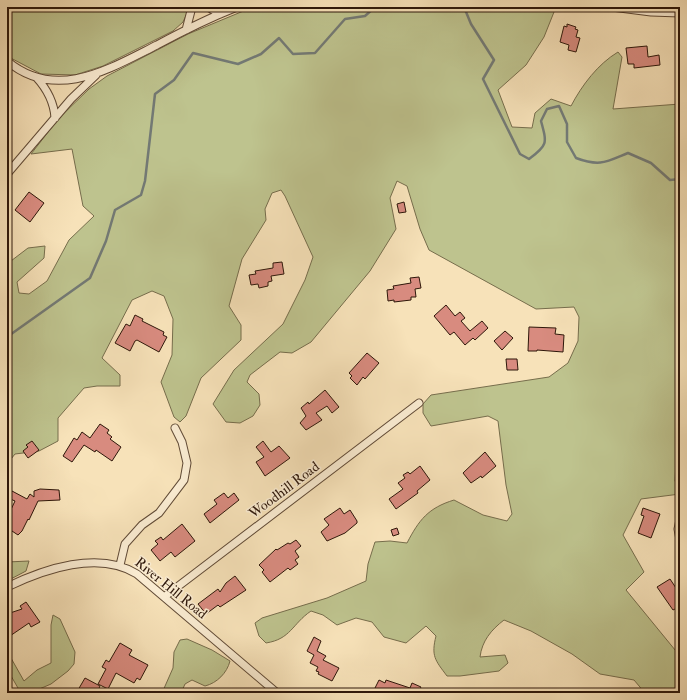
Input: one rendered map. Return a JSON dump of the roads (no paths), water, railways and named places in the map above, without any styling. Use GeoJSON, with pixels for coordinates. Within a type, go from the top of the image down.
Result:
{"type":"FeatureCollection","features":[{"type":"Feature","properties":{"kind":"street"},"geometry":{"type":"LineString","coordinates":[[186,30],[192,7]]}},
{"type":"Feature","properties":{"kind":"street"},"geometry":{"type":"LineString","coordinates":[[208,7],[220,14]]}},
{"type":"Feature","properties":{"kind":"street"},"geometry":{"type":"LineString","coordinates":[[7,174],[71,99],[98,74],[186,30],[237,7]]}},
{"type":"Feature","properties":{"kind":"street"},"geometry":{"type":"LineString","coordinates":[[612,7],[651,12],[680,13]]}},
{"type":"Feature","properties":{"kind":"street"},"geometry":{"type":"LineString","coordinates":[[7,61],[26,74],[36,77],[63,80],[98,74]]}},
{"type":"Feature","properties":{"kind":"street"},"geometry":{"type":"LineString","coordinates":[[36,77],[51,97],[55,118]]}},
{"type":"Feature","properties":{"kind":"street","name":"Woodhill Road"},"geometry":{"type":"LineString","coordinates":[[164,597],[419,403]]}},
{"type":"Feature","properties":{"kind":"street"},"geometry":{"type":"LineString","coordinates":[[120,565],[125,544],[134,533],[159,513],[184,480],[187,463],[182,442],[175,428]]}},
{"type":"Feature","properties":{"kind":"street"},"geometry":{"type":"LineString","coordinates":[[680,520],[678,529],[680,540]]}},
{"type":"Feature","properties":{"kind":"street","name":"River Hill Road"},"geometry":{"type":"LineString","coordinates":[[7,587],[31,576],[59,567],[102,563],[120,565],[137,574],[277,693]]}},
{"type":"Feature","properties":{"kind":"waterway"},"geometry":{"type":"LineString","coordinates":[[7,337],[90,278],[106,241],[115,210],[141,195],[145,181],[155,94],[174,80],[193,53],[238,64],[261,54],[279,38],[293,54],[315,53],[345,19],[365,16],[375,7]]}},
{"type":"Feature","properties":{"kind":"waterway"},"geometry":{"type":"LineString","coordinates":[[464,7],[471,24],[494,60],[483,79],[520,154],[529,159],[543,147],[545,139],[541,121],[547,109],[559,106],[567,124],[567,142],[576,158],[597,163],[608,161],[628,153],[651,163],[670,180],[680,179]]}}]}
